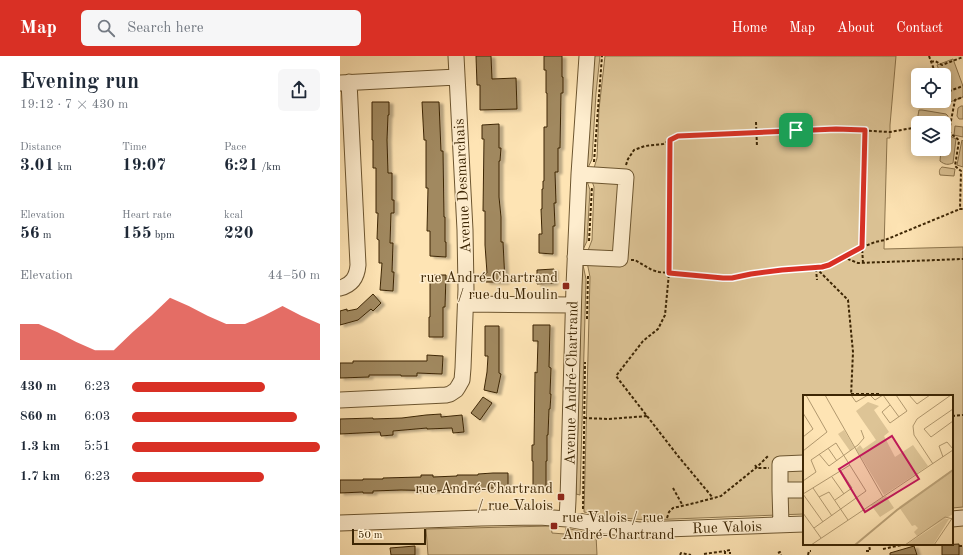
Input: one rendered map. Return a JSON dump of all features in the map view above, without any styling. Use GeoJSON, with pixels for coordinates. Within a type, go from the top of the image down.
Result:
{"type":"FeatureCollection","features":[{"type":"Feature","properties":{"kind":"street","name":"Avenue Desmarchais"},"geometry":{"type":"LineString","coordinates":[[340,400],[441,396],[453,392],[460,383],[462,375],[466,304],[466,258],[456,56]]}},
{"type":"Feature","properties":{"kind":"street","name":"Avenue André-Chartrand"},"geometry":{"type":"LineString","coordinates":[[567,519],[575,257],[587,56]]}},
{"type":"Feature","properties":{"kind":"street"},"geometry":{"type":"LineString","coordinates":[[340,288],[346,286],[353,280],[358,265],[344,82],[457,78]]}},
{"type":"Feature","properties":{"kind":"street"},"geometry":{"type":"LineString","coordinates":[[575,257],[620,259],[626,177],[579,174]]}},
{"type":"Feature","properties":{"kind":"street"},"geometry":{"type":"LineString","coordinates":[[466,304],[573,305]]}},
{"type":"Feature","properties":{"kind":"street"},"geometry":{"type":"LineString","coordinates":[[781,525],[780,464],[803,463]]}},
{"type":"Feature","properties":{"kind":"street"},"geometry":{"type":"LineString","coordinates":[[780,490],[803,490]]}},
{"type":"Feature","properties":{"kind":"street","name":"Rue Valois"},"geometry":{"type":"LineString","coordinates":[[340,523],[527,517],[567,519],[639,530],[803,524]]}},
{"type":"Feature","properties":{"kind":"street"},"geometry":{"type":"LineString","coordinates":[[953,519],[963,518]]}},
{"type":"Feature","properties":{"kind":"path"},"geometry":{"type":"LineString","coordinates":[[592,165],[594,158],[602,56]]}},
{"type":"Feature","properties":{"kind":"path"},"geometry":{"type":"LineString","coordinates":[[929,56],[933,68]]}},
{"type":"Feature","properties":{"kind":"path"},"geometry":{"type":"LineString","coordinates":[[931,62],[935,61],[942,65],[963,56]]}},
{"type":"Feature","properties":{"kind":"path"},"geometry":{"type":"LineString","coordinates":[[951,90],[963,86]]}},
{"type":"Feature","properties":{"kind":"path"},"geometry":{"type":"LineString","coordinates":[[951,122],[955,100],[963,97]]}},
{"type":"Feature","properties":{"kind":"path"},"geometry":{"type":"LineString","coordinates":[[952,115],[957,116]]}},
{"type":"Feature","properties":{"kind":"path"},"geometry":{"type":"LineString","coordinates":[[756,122],[757,147]]}},
{"type":"Feature","properties":{"kind":"path"},"geometry":{"type":"LineString","coordinates":[[625,168],[628,159],[634,150],[646,146],[663,144],[678,136],[836,129],[890,132],[911,128]]}},
{"type":"Feature","properties":{"kind":"path"},"geometry":{"type":"LineString","coordinates":[[863,263],[862,247],[865,130]]}},
{"type":"Feature","properties":{"kind":"path"},"geometry":{"type":"LineString","coordinates":[[635,260],[652,270],[723,278],[732,278],[782,270],[816,268],[829,265],[862,247],[885,240],[961,209],[960,171],[955,166],[959,141],[951,134]]}},
{"type":"Feature","properties":{"kind":"path"},"geometry":{"type":"LineString","coordinates":[[670,140],[669,273],[665,316],[658,330],[644,341],[616,376],[678,456],[713,498]]}},
{"type":"Feature","properties":{"kind":"path"},"geometry":{"type":"LineString","coordinates":[[843,257],[858,263],[963,259]]}},
{"type":"Feature","properties":{"kind":"path"},"geometry":{"type":"LineString","coordinates":[[816,268],[817,280]]}},
{"type":"Feature","properties":{"kind":"path"},"geometry":{"type":"LineString","coordinates":[[816,268],[848,300],[853,352],[851,395],[881,394]]}},
{"type":"Feature","properties":{"kind":"path","name":"Avenue André-Chartrand"},"geometry":{"type":"LineString","coordinates":[[586,326],[588,272]]}},
{"type":"Feature","properties":{"kind":"path","name":"Avenue André-Chartrand"},"geometry":{"type":"LineString","coordinates":[[582,512],[585,357]]}},
{"type":"Feature","properties":{"kind":"path"},"geometry":{"type":"LineString","coordinates":[[953,416],[963,415]]}},
{"type":"Feature","properties":{"kind":"path"},"geometry":{"type":"LineString","coordinates":[[584,418],[609,419],[647,416]]}},
{"type":"Feature","properties":{"kind":"path"},"geometry":{"type":"LineString","coordinates":[[667,520],[669,512],[673,508],[721,496],[769,455]]}},
{"type":"Feature","properties":{"kind":"path"},"geometry":{"type":"LineString","coordinates":[[756,466],[758,468],[770,468]]}},
{"type":"Feature","properties":{"kind":"path"},"geometry":{"type":"LineString","coordinates":[[673,488],[683,506]]}},
{"type":"Feature","properties":{"kind":"path"},"geometry":{"type":"LineString","coordinates":[[866,551],[870,551],[869,545]]}},
{"type":"Feature","properties":{"kind":"path"},"geometry":{"type":"LineString","coordinates":[[883,550],[902,545]]}},
{"type":"Feature","properties":{"kind":"path"},"geometry":{"type":"LineString","coordinates":[[704,554],[730,550],[730,554]]}},
{"type":"Feature","properties":{"kind":"path"},"geometry":{"type":"LineString","coordinates":[[808,555],[809,551],[811,552]]}},
{"type":"Feature","properties":{"kind":"path"},"geometry":{"type":"LineString","coordinates":[[778,553],[780,552],[781,555]]}},
{"type":"Feature","properties":{"kind":"path"},"geometry":{"type":"LineString","coordinates":[[680,555],[681,553],[691,555]]}},
{"type":"Feature","properties":{"kind":"shaded area"},"geometry":{"type":"Polygon","coordinates":[[[593,56],[600,56],[592,159],[587,170],[593,56]]]}},
{"type":"Feature","properties":{"kind":"shaded area"},"geometry":{"type":"Polygon","coordinates":[[[605,56],[896,56],[890,138],[887,138],[884,249],[963,247],[963,507],[953,508],[953,395],[803,395],[803,514],[647,520],[611,517],[584,512],[590,277],[587,253],[592,240],[594,187],[591,178],[597,158],[599,109],[605,56]]]}},
{"type":"Feature","properties":{"kind":"shaded area"},"geometry":{"type":"Polygon","coordinates":[[[953,59],[963,86],[963,97],[951,102],[951,68],[938,68],[937,65],[953,59]]]}},
{"type":"Feature","properties":{"kind":"shaded area"},"geometry":{"type":"Polygon","coordinates":[[[963,106],[963,119],[959,119],[957,116],[958,108],[963,106]]]}},
{"type":"Feature","properties":{"kind":"shaded area"},"geometry":{"type":"Polygon","coordinates":[[[919,110],[922,110],[946,114],[948,116],[918,116],[919,110]]]}},
{"type":"Feature","properties":{"kind":"shaded area"},"geometry":{"type":"Polygon","coordinates":[[[955,126],[963,127],[963,137],[954,135],[955,126]]]}},
{"type":"Feature","properties":{"kind":"shaded area"},"geometry":{"type":"Polygon","coordinates":[[[951,136],[956,139],[953,163],[948,164],[940,161],[940,156],[951,156],[951,136]]]}},
{"type":"Feature","properties":{"kind":"shaded area"},"geometry":{"type":"Polygon","coordinates":[[[962,140],[963,141],[963,167],[957,165],[962,140]]]}},
{"type":"Feature","properties":{"kind":"shaded area"},"geometry":{"type":"Polygon","coordinates":[[[942,167],[955,169],[954,176],[940,175],[940,169],[942,167]]]}},
{"type":"Feature","properties":{"kind":"shaded area"},"geometry":{"type":"Polygon","coordinates":[[[586,178],[590,190],[587,241],[582,252],[586,178]]]}},
{"type":"Feature","properties":{"kind":"shaded area"},"geometry":{"type":"Polygon","coordinates":[[[582,262],[586,279],[580,495],[576,494],[582,262]]]}},
{"type":"Feature","properties":{"kind":"shaded area"},"geometry":{"type":"Polygon","coordinates":[[[551,526],[552,533],[565,534],[566,528],[596,535],[597,555],[428,555],[426,529],[551,526]]]}},
{"type":"Feature","properties":{"kind":"building"},"geometry":{"type":"Polygon","coordinates":[[[476,56],[491,56],[492,79],[516,78],[517,109],[480,110],[480,85],[477,85],[476,56]]]}},
{"type":"Feature","properties":{"kind":"building"},"geometry":{"type":"Polygon","coordinates":[[[544,56],[562,56],[563,77],[563,93],[561,93],[560,148],[558,148],[558,172],[555,172],[556,203],[554,203],[555,226],[553,226],[553,254],[539,253],[539,234],[542,234],[541,209],[544,181],[544,127],[547,127],[547,93],[544,56]]]}},
{"type":"Feature","properties":{"kind":"building"},"geometry":{"type":"Polygon","coordinates":[[[372,102],[389,102],[387,140],[388,173],[392,173],[392,200],[394,200],[394,213],[391,213],[390,243],[393,243],[393,291],[380,290],[382,263],[379,263],[379,240],[377,239],[378,213],[376,213],[376,168],[373,168],[372,102]]]}},
{"type":"Feature","properties":{"kind":"building"},"geometry":{"type":"Polygon","coordinates":[[[422,102],[439,102],[441,151],[443,151],[446,257],[430,256],[430,231],[427,231],[428,188],[426,188],[426,140],[424,140],[422,102]]]}},
{"type":"Feature","properties":{"kind":"building"},"geometry":{"type":"Polygon","coordinates":[[[499,124],[499,148],[501,148],[499,161],[499,197],[505,282],[486,282],[485,211],[483,211],[484,139],[482,139],[482,125],[499,124]]]}},
{"type":"Feature","properties":{"kind":"building"},"geometry":{"type":"Polygon","coordinates":[[[554,269],[554,283],[537,284],[537,270],[554,269]]]}},
{"type":"Feature","properties":{"kind":"building"},"geometry":{"type":"Polygon","coordinates":[[[430,275],[446,275],[445,307],[443,307],[443,337],[429,337],[430,275]]]}},
{"type":"Feature","properties":{"kind":"building"},"geometry":{"type":"Polygon","coordinates":[[[373,294],[381,303],[373,311],[371,309],[358,320],[340,325],[340,311],[357,309],[373,294]]]}},
{"type":"Feature","properties":{"kind":"building"},"geometry":{"type":"Polygon","coordinates":[[[533,325],[550,325],[549,367],[551,368],[551,394],[547,435],[546,487],[533,487],[532,445],[534,445],[535,372],[537,373],[538,341],[533,341],[533,325]]]}},
{"type":"Feature","properties":{"kind":"building"},"geometry":{"type":"Polygon","coordinates":[[[485,326],[499,326],[499,373],[501,374],[497,393],[484,390],[488,356],[485,356],[485,326]]]}},
{"type":"Feature","properties":{"kind":"building"},"geometry":{"type":"Polygon","coordinates":[[[427,355],[443,356],[442,374],[417,373],[417,376],[369,375],[369,377],[340,378],[340,363],[353,363],[353,361],[427,361],[427,355]]]}},
{"type":"Feature","properties":{"kind":"building"},"geometry":{"type":"Polygon","coordinates":[[[483,397],[492,403],[480,420],[471,413],[483,397]]]}},
{"type":"Feature","properties":{"kind":"building"},"geometry":{"type":"Polygon","coordinates":[[[441,414],[441,417],[462,415],[464,432],[453,433],[452,428],[427,428],[393,431],[393,435],[381,436],[380,432],[340,434],[340,419],[402,418],[441,414]]]}},
{"type":"Feature","properties":{"kind":"building"},"geometry":{"type":"Polygon","coordinates":[[[508,473],[508,488],[450,488],[450,491],[401,490],[373,491],[373,493],[340,493],[340,480],[421,477],[421,475],[433,475],[433,477],[457,476],[508,473]]]}},
{"type":"Feature","properties":{"kind":"building"},"geometry":{"type":"Polygon","coordinates":[[[959,544],[959,555],[942,555],[942,545],[959,544]]]}},
{"type":"Feature","properties":{"kind":"building"},"geometry":{"type":"Polygon","coordinates":[[[415,546],[415,555],[391,555],[390,548],[415,546]]]}},
{"type":"Feature","properties":{"kind":"building"},"geometry":{"type":"Polygon","coordinates":[[[914,546],[917,555],[890,555],[890,553],[914,546]]]}},
{"type":"Feature","properties":{"kind":"place","name":"rue André-Chartrand / rue du Moulin"},"geometry":{"type":"Point","coordinates":[566,286]}},
{"type":"Feature","properties":{"kind":"place","name":"rue André-Chartrand / rue Valois"},"geometry":{"type":"Point","coordinates":[561,497]}},
{"type":"Feature","properties":{"kind":"place","name":"rue Valois / rue André-Chartrand"},"geometry":{"type":"Point","coordinates":[554,526]}},
{"type":"Feature","properties":{"kind":"route"},"geometry":{"type":"LineString","coordinates":[[796,130],[865,130],[862,247],[829,265],[816,268],[782,270],[732,278],[669,273],[670,140],[678,136],[796,130]]}}]}
